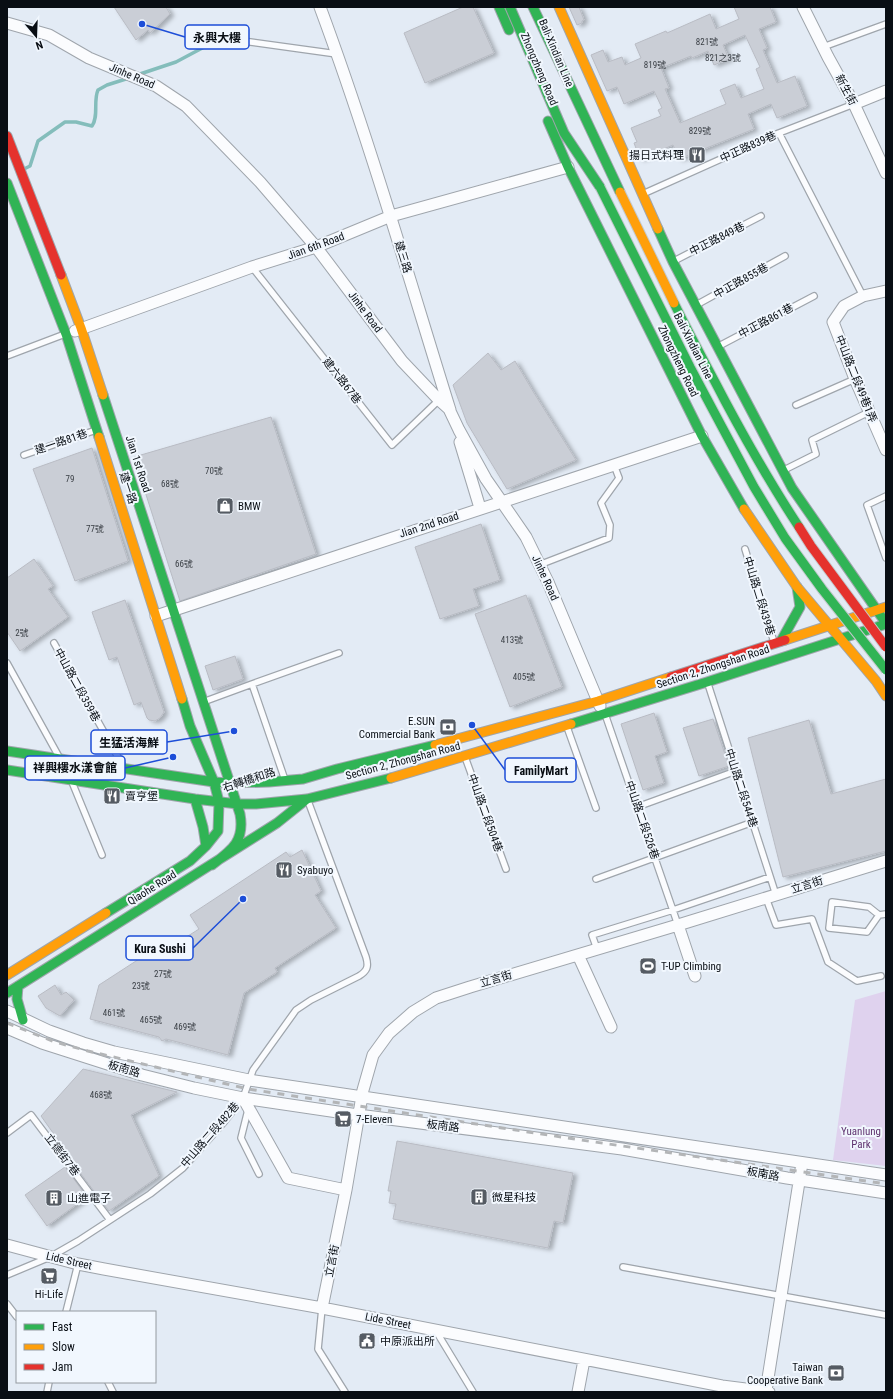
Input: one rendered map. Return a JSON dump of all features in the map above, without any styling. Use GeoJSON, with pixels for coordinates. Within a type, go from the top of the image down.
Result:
{"type":"FeatureCollection","features":[{"type":"Feature","properties":{"kind":"main road"},"geometry":{"type":"LineString","coordinates":[[528,7],[607,182],[658,289],[694,362],[770,498],[804,550],[864,631],[886,646]]}},
{"type":"Feature","properties":{"kind":"main road","name":"Bali-Xindian Line"},"geometry":{"type":"LineString","coordinates":[[533,7],[689,334],[745,438],[778,496],[811,546],[886,646]]}},
{"type":"Feature","properties":{"kind":"main road"},"geometry":{"type":"LineString","coordinates":[[559,7],[673,262],[792,488],[886,624]]}},
{"type":"Feature","properties":{"kind":"main road"},"geometry":{"type":"LineString","coordinates":[[504,8],[564,133],[600,187]]}},
{"type":"Feature","properties":{"kind":"main road","name":"Zhongzheng Road"},"geometry":{"type":"LineString","coordinates":[[504,8],[512,38]]}},
{"type":"Feature","properties":{"kind":"main road"},"geometry":{"type":"LineString","coordinates":[[589,104],[620,192]]}},
{"type":"Feature","properties":{"kind":"main road","name":"Zhongzheng Road"},"geometry":{"type":"LineString","coordinates":[[543,110],[568,167],[702,436],[743,507],[797,587],[876,681],[886,696]]}},
{"type":"Feature","properties":{"kind":"main road","name":"Jian 1st Road"},"geometry":{"type":"LineString","coordinates":[[7,136],[81,328],[236,801],[241,829],[240,837],[232,848],[212,865]]}},
{"type":"Feature","properties":{"kind":"main road","name":"Bali-Xindian Line"},"geometry":{"type":"LineString","coordinates":[[581,144],[600,187],[686,360],[754,487],[785,538],[822,589],[886,670]]}},
{"type":"Feature","properties":{"kind":"main road","name":"建一路"},"geometry":{"type":"LineString","coordinates":[[7,184],[66,334],[190,726],[214,782],[220,802]]}},
{"type":"Feature","properties":{"kind":"main road"},"geometry":{"type":"LineString","coordinates":[[777,642],[800,607],[797,587]]}},
{"type":"Feature","properties":{"kind":"main road","name":"Section 2, Zhongshan Road"},"geometry":{"type":"LineString","coordinates":[[7,751],[214,782],[269,782],[303,779],[337,769],[456,740],[598,701],[886,607]]}},
{"type":"Feature","properties":{"kind":"main road","name":"Section 2, Zhongshan Road"},"geometry":{"type":"LineString","coordinates":[[7,770],[220,802],[236,801],[256,804],[307,799],[393,777],[604,714],[886,624]]}},
{"type":"Feature","properties":{"kind":"main road"},"geometry":{"type":"LineString","coordinates":[[864,631],[876,681]]}},
{"type":"Feature","properties":{"kind":"main road"},"geometry":{"type":"LineString","coordinates":[[186,778],[199,776],[204,773],[208,767]]}},
{"type":"Feature","properties":{"kind":"main road","name":"右轉橋和路"},"geometry":{"type":"LineString","coordinates":[[236,801],[250,793],[285,780]]}},
{"type":"Feature","properties":{"kind":"main road"},"geometry":{"type":"LineString","coordinates":[[195,799],[203,826],[206,846]]}},
{"type":"Feature","properties":{"kind":"main road","name":"Qiaohe Road"},"geometry":{"type":"LineString","coordinates":[[7,993],[277,823],[307,799]]}},
{"type":"Feature","properties":{"kind":"main road","name":"Qiaohe Road"},"geometry":{"type":"LineString","coordinates":[[7,975],[190,861],[206,846],[218,831],[220,802]]}},
{"type":"Feature","properties":{"kind":"main road"},"geometry":{"type":"LineString","coordinates":[[18,986],[16,998],[23,1020]]}},
{"type":"Feature","properties":{"kind":"street","name":"建三路"},"geometry":{"type":"LineString","coordinates":[[320,7],[391,216],[480,508]]}},
{"type":"Feature","properties":{"kind":"street","name":"新生街"},"geometry":{"type":"LineString","coordinates":[[803,7],[854,104],[886,173]]}},
{"type":"Feature","properties":{"kind":"street","name":"Jinhe Road"},"geometry":{"type":"LineString","coordinates":[[7,23],[49,35],[89,58],[156,86],[186,106],[260,182],[316,247],[402,361],[449,409],[486,479],[501,503],[526,537],[548,582],[604,714]]}},
{"type":"Feature","properties":{"kind":"street"},"geometry":{"type":"LineString","coordinates":[[854,104],[886,91]]}},
{"type":"Feature","properties":{"kind":"street","name":"Jian 6th Road"},"geometry":{"type":"LineString","coordinates":[[66,334],[252,267],[316,247],[391,216],[568,167]]}},
{"type":"Feature","properties":{"kind":"street","name":"中山路二段49巷1弄"},"geometry":{"type":"LineString","coordinates":[[885,294],[863,296],[844,306],[833,322],[855,379],[886,450]]}},
{"type":"Feature","properties":{"kind":"street","name":"Jian 2nd Road"},"geometry":{"type":"LineString","coordinates":[[156,616],[173,609],[480,508],[501,503],[702,436]]}},
{"type":"Feature","properties":{"kind":"street","name":"立言街"},"geometry":{"type":"LineString","coordinates":[[322,1308],[346,1190],[365,1080],[373,1055],[389,1033],[413,1012],[436,998],[470,987],[597,950],[886,861]]}},
{"type":"Feature","properties":{"kind":"street"},"geometry":{"type":"LineString","coordinates":[[678,925],[695,976]]}},
{"type":"Feature","properties":{"kind":"street"},"geometry":{"type":"LineString","coordinates":[[578,955],[611,1027]]}},
{"type":"Feature","properties":{"kind":"street","name":"板南路"},"geometry":{"type":"LineString","coordinates":[[7,1011],[23,1020],[49,1031],[114,1052],[249,1080],[886,1175]]}},
{"type":"Feature","properties":{"kind":"street","name":"板南路"},"geometry":{"type":"LineString","coordinates":[[7,1028],[42,1043],[142,1075],[243,1098],[358,1115],[622,1149],[800,1180],[886,1193]]}},
{"type":"Feature","properties":{"kind":"street"},"geometry":{"type":"LineString","coordinates":[[243,1098],[288,1178],[346,1190]]}},
{"type":"Feature","properties":{"kind":"street"},"geometry":{"type":"LineString","coordinates":[[767,1392],[802,1163]]}},
{"type":"Feature","properties":{"kind":"street","name":"Lide Street"},"geometry":{"type":"LineString","coordinates":[[7,1245],[78,1264],[322,1308],[722,1386],[767,1392]]}},
{"type":"Feature","properties":{"kind":"street"},"geometry":{"type":"LineString","coordinates":[[578,1392],[584,1360]]}},
{"type":"Feature","properties":{"kind":"lane"},"geometry":{"type":"LineString","coordinates":[[823,47],[886,24]]}},
{"type":"Feature","properties":{"kind":"lane"},"geometry":{"type":"LineString","coordinates":[[242,41],[337,54]]}},
{"type":"Feature","properties":{"kind":"lane","name":"中正路839巷"},"geometry":{"type":"LineString","coordinates":[[643,194],[779,133],[854,104]]}},
{"type":"Feature","properties":{"kind":"lane"},"geometry":{"type":"LineString","coordinates":[[779,133],[863,296]]}},
{"type":"Feature","properties":{"kind":"lane","name":"中正路849巷"},"geometry":{"type":"LineString","coordinates":[[673,262],[761,216]]}},
{"type":"Feature","properties":{"kind":"lane","name":"中正路855巷"},"geometry":{"type":"LineString","coordinates":[[696,305],[785,256]]}},
{"type":"Feature","properties":{"kind":"lane","name":"建六路67巷"},"geometry":{"type":"LineString","coordinates":[[252,267],[392,445],[439,400]]}},
{"type":"Feature","properties":{"kind":"lane","name":"中正路861巷"},"geometry":{"type":"LineString","coordinates":[[718,347],[814,296]]}},
{"type":"Feature","properties":{"kind":"lane"},"geometry":{"type":"LineString","coordinates":[[7,356],[66,334]]}},
{"type":"Feature","properties":{"kind":"lane"},"geometry":{"type":"LineString","coordinates":[[796,405],[855,379]]}},
{"type":"Feature","properties":{"kind":"lane"},"geometry":{"type":"LineString","coordinates":[[783,471],[816,454],[812,440],[869,412]]}},
{"type":"Feature","properties":{"kind":"lane","name":"建一路81巷"},"geometry":{"type":"LineString","coordinates":[[24,455],[97,429]]}},
{"type":"Feature","properties":{"kind":"lane"},"geometry":{"type":"LineString","coordinates":[[539,565],[609,538],[610,526],[602,503],[619,478],[614,465]]}},
{"type":"Feature","properties":{"kind":"lane"},"geometry":{"type":"LineString","coordinates":[[886,496],[867,505],[886,558]]}},
{"type":"Feature","properties":{"kind":"lane","name":"中山路二段439巷"},"geometry":{"type":"LineString","coordinates":[[745,549],[777,642]]}},
{"type":"Feature","properties":{"kind":"lane","name":"中山路二段359巷"},"geometry":{"type":"LineString","coordinates":[[54,643],[124,768]]}},
{"type":"Feature","properties":{"kind":"lane"},"geometry":{"type":"LineString","coordinates":[[203,702],[339,653]]}},
{"type":"Feature","properties":{"kind":"lane"},"geometry":{"type":"LineString","coordinates":[[7,663],[60,759]]}},
{"type":"Feature","properties":{"kind":"lane","name":"中山路二段544巷"},"geometry":{"type":"LineString","coordinates":[[707,682],[770,877],[771,896],[776,925],[812,919],[828,962],[857,981],[881,976]]}},
{"type":"Feature","properties":{"kind":"lane"},"geometry":{"type":"LineString","coordinates":[[252,684],[285,780]]}},
{"type":"Feature","properties":{"kind":"lane","name":"中山路二段526巷"},"geometry":{"type":"LineString","coordinates":[[604,714],[678,925]]}},
{"type":"Feature","properties":{"kind":"lane"},"geometry":{"type":"LineString","coordinates":[[567,725],[596,808]]}},
{"type":"Feature","properties":{"kind":"lane","name":"中山路二段504巷"},"geometry":{"type":"LineString","coordinates":[[465,756],[506,869]]}},
{"type":"Feature","properties":{"kind":"lane"},"geometry":{"type":"LineString","coordinates":[[637,807],[736,771]]}},
{"type":"Feature","properties":{"kind":"lane"},"geometry":{"type":"LineString","coordinates":[[72,780],[102,855]]}},
{"type":"Feature","properties":{"kind":"lane","name":"中山路二段482巷"},"geometry":{"type":"LineString","coordinates":[[7,1275],[50,1257],[78,1241],[150,1194],[183,1168],[243,1098],[253,1070],[296,1010],[311,1000],[365,972],[367,968],[366,957],[307,799]]}},
{"type":"Feature","properties":{"kind":"lane"},"geometry":{"type":"LineString","coordinates":[[596,879],[753,822]]}},
{"type":"Feature","properties":{"kind":"lane"},"geometry":{"type":"LineString","coordinates":[[597,950],[592,935],[673,910],[770,877]]}},
{"type":"Feature","properties":{"kind":"lane"},"geometry":{"type":"LineString","coordinates":[[879,915],[869,907],[832,902],[829,928],[867,932],[879,915],[886,914]]}},
{"type":"Feature","properties":{"kind":"lane"},"geometry":{"type":"LineString","coordinates":[[249,1108],[241,1138],[259,1174]]}},
{"type":"Feature","properties":{"kind":"lane","name":"立德街7巷"},"geometry":{"type":"LineString","coordinates":[[7,1133],[31,1114],[110,1220]]}},
{"type":"Feature","properties":{"kind":"lane"},"geometry":{"type":"LineString","coordinates":[[66,1311],[78,1264]]}},
{"type":"Feature","properties":{"kind":"lane"},"geometry":{"type":"LineString","coordinates":[[623,1267],[886,1315]]}},
{"type":"Feature","properties":{"kind":"lane"},"geometry":{"type":"LineString","coordinates":[[7,1304],[16,1316]]}},
{"type":"Feature","properties":{"kind":"lane"},"geometry":{"type":"LineString","coordinates":[[68,1304],[72,1311]]}},
{"type":"Feature","properties":{"kind":"lane"},"geometry":{"type":"LineString","coordinates":[[322,1308],[318,1349],[345,1392]]}},
{"type":"Feature","properties":{"kind":"lane"},"geometry":{"type":"LineString","coordinates":[[436,1330],[473,1392]]}},
{"type":"Feature","properties":{"kind":"lane"},"geometry":{"type":"LineString","coordinates":[[108,1383],[113,1392]]}},
{"type":"Feature","properties":{"kind":"green space","name":"Yuanlung Park"},"geometry":{"type":"Polygon","coordinates":[[[886,991],[886,1166],[833,1160],[855,1000],[886,991]]]}},
{"type":"Feature","properties":{"kind":"building"},"geometry":{"type":"Polygon","coordinates":[[[114,7],[166,7],[170,14],[150,33],[148,30],[136,40],[114,7]]]}},
{"type":"Feature","properties":{"kind":"building"},"geometry":{"type":"Polygon","coordinates":[[[463,7],[473,7],[494,53],[425,83],[404,33],[463,7]]]}},
{"type":"Feature","properties":{"kind":"building"},"geometry":{"type":"Polygon","coordinates":[[[569,7],[579,7],[584,20],[582,23],[577,25],[569,7]]]}},
{"type":"Feature","properties":{"kind":"building"},"geometry":{"type":"Polygon","coordinates":[[[734,7],[770,7],[776,22],[759,29],[767,48],[763,50],[777,83],[795,76],[807,106],[777,118],[771,104],[748,114],[754,129],[679,159],[673,145],[640,159],[634,143],[637,142],[631,128],[661,116],[658,110],[662,108],[654,91],[624,104],[617,87],[607,91],[591,55],[603,50],[608,62],[622,57],[625,65],[641,58],[635,44],[666,31],[667,33],[710,14],[716,29],[739,19],[734,7]],[[745,35],[723,45],[729,59],[714,65],[708,51],[661,68],[669,88],[665,89],[680,123],[726,104],[720,90],[735,84],[741,98],[764,89],[756,69],[760,67],[745,35]]]}},
{"type":"Feature","properties":{"kind":"building"},"geometry":{"type":"Polygon","coordinates":[[[488,353],[501,370],[515,361],[576,460],[507,489],[467,423],[453,385],[488,353]]]}},
{"type":"Feature","properties":{"kind":"building","name":"BMW"},"geometry":{"type":"Polygon","coordinates":[[[271,417],[316,554],[180,601],[134,457],[271,417]]]}},
{"type":"Feature","properties":{"kind":"building"},"geometry":{"type":"Polygon","coordinates":[[[92,448],[128,561],[75,581],[33,469],[92,448]]]}},
{"type":"Feature","properties":{"kind":"building"},"geometry":{"type":"Polygon","coordinates":[[[481,524],[500,580],[473,589],[479,606],[440,619],[415,547],[481,524]]]}},
{"type":"Feature","properties":{"kind":"building"},"geometry":{"type":"Polygon","coordinates":[[[34,559],[53,586],[48,589],[68,617],[20,651],[7,632],[7,578],[34,559]]]}},
{"type":"Feature","properties":{"kind":"building"},"geometry":{"type":"Polygon","coordinates":[[[526,595],[562,687],[510,707],[475,614],[526,595]]]}},
{"type":"Feature","properties":{"kind":"building"},"geometry":{"type":"Polygon","coordinates":[[[125,600],[164,712],[160,718],[155,721],[147,718],[141,702],[134,705],[117,657],[109,660],[92,612],[125,600]]]}},
{"type":"Feature","properties":{"kind":"building"},"geometry":{"type":"Polygon","coordinates":[[[235,656],[243,679],[213,690],[205,666],[235,656]]]}},
{"type":"Feature","properties":{"kind":"building"},"geometry":{"type":"Polygon","coordinates":[[[654,713],[667,752],[655,756],[664,783],[643,790],[621,724],[654,713]]]}},
{"type":"Feature","properties":{"kind":"building"},"geometry":{"type":"Polygon","coordinates":[[[713,719],[729,766],[699,776],[683,728],[713,719]]]}},
{"type":"Feature","properties":{"kind":"building"},"geometry":{"type":"Polygon","coordinates":[[[809,720],[831,794],[886,779],[886,851],[783,877],[748,738],[809,720]]]}},
{"type":"Feature","properties":{"kind":"building"},"geometry":{"type":"Polygon","coordinates":[[[302,850],[321,891],[315,895],[336,928],[275,968],[277,972],[244,993],[228,1055],[166,1039],[162,1041],[159,1037],[90,1019],[99,985],[173,937],[177,943],[199,929],[190,915],[286,852],[290,857],[302,850]]]}},
{"type":"Feature","properties":{"kind":"building"},"geometry":{"type":"Polygon","coordinates":[[[55,985],[61,995],[66,992],[74,1000],[60,1016],[46,1008],[38,996],[55,985]]]}},
{"type":"Feature","properties":{"kind":"building"},"geometry":{"type":"Polygon","coordinates":[[[83,1069],[177,1092],[131,1115],[159,1176],[109,1211],[72,1162],[73,1161],[41,1116],[83,1069]]]}},
{"type":"Feature","properties":{"kind":"building","name":"微星科技"},"geometry":{"type":"Polygon","coordinates":[[[397,1141],[573,1173],[563,1223],[554,1221],[548,1248],[393,1219],[396,1204],[389,1203],[391,1191],[388,1191],[397,1141]]]}},
{"type":"Feature","properties":{"kind":"building","name":"山進電子"},"geometry":{"type":"Polygon","coordinates":[[[65,1167],[87,1197],[47,1226],[25,1195],[65,1167]]]}},
{"type":"Feature","properties":{"kind":"waterway"},"geometry":{"type":"LineString","coordinates":[[137,75],[176,62],[223,37]]}},
{"type":"Feature","properties":{"kind":"waterway"},"geometry":{"type":"LineString","coordinates":[[24,169],[30,166],[38,141],[65,122],[76,122],[92,126],[95,118],[98,90],[107,85],[129,78]]}},
{"type":"Feature","properties":{"kind":"railway"},"geometry":{"type":"LineString","coordinates":[[7,1023],[55,1042],[248,1089],[581,1140],[886,1184]]}},
{"type":"Feature","properties":{"kind":"traffic: fast"},"geometry":{"type":"LineString","coordinates":[[499,7],[509,30]]}},
{"type":"Feature","properties":{"kind":"traffic: fast"},"geometry":{"type":"LineString","coordinates":[[510,7],[564,133],[600,187]]}},
{"type":"Feature","properties":{"kind":"traffic: fast"},"geometry":{"type":"LineString","coordinates":[[533,7],[620,192]]}},
{"type":"Feature","properties":{"kind":"traffic: fast"},"geometry":{"type":"LineString","coordinates":[[548,121],[568,167],[702,436],[744,509]]}},
{"type":"Feature","properties":{"kind":"traffic: fast"},"geometry":{"type":"LineString","coordinates":[[7,183],[66,334],[99,437]]}},
{"type":"Feature","properties":{"kind":"traffic: fast"},"geometry":{"type":"LineString","coordinates":[[600,187],[690,367],[754,487],[785,538],[822,589],[886,670]]}},
{"type":"Feature","properties":{"kind":"traffic: fast"},"geometry":{"type":"LineString","coordinates":[[658,229],[673,262],[792,488],[883,619]]}},
{"type":"Feature","properties":{"kind":"traffic: fast"},"geometry":{"type":"LineString","coordinates":[[674,303],[742,433],[799,527]]}},
{"type":"Feature","properties":{"kind":"traffic: fast"},"geometry":{"type":"LineString","coordinates":[[103,395],[240,814],[241,831],[239,838],[231,849],[212,865]]}},
{"type":"Feature","properties":{"kind":"traffic: fast"},"geometry":{"type":"LineString","coordinates":[[781,641],[800,607],[797,587]]}},
{"type":"Feature","properties":{"kind":"traffic: fast"},"geometry":{"type":"LineString","coordinates":[[571,724],[886,624]]}},
{"type":"Feature","properties":{"kind":"traffic: fast"},"geometry":{"type":"LineString","coordinates":[[106,913],[190,861],[206,846],[218,831],[219,802],[214,782],[190,726],[182,699]]}},
{"type":"Feature","properties":{"kind":"traffic: fast"},"geometry":{"type":"LineString","coordinates":[[7,751],[229,783],[303,779],[337,769],[435,745]]}},
{"type":"Feature","properties":{"kind":"traffic: fast"},"geometry":{"type":"LineString","coordinates":[[7,770],[195,799],[238,804],[256,804],[307,799],[391,778]]}},
{"type":"Feature","properties":{"kind":"traffic: fast"},"geometry":{"type":"LineString","coordinates":[[195,799],[203,827],[206,846]]}},
{"type":"Feature","properties":{"kind":"traffic: fast"},"geometry":{"type":"LineString","coordinates":[[7,993],[277,823],[307,799]]}},
{"type":"Feature","properties":{"kind":"traffic: fast"},"geometry":{"type":"LineString","coordinates":[[18,986],[17,999],[23,1020]]}},
{"type":"Feature","properties":{"kind":"traffic: slow"},"geometry":{"type":"LineString","coordinates":[[559,7],[658,229]]}},
{"type":"Feature","properties":{"kind":"traffic: slow"},"geometry":{"type":"LineString","coordinates":[[620,192],[674,303]]}},
{"type":"Feature","properties":{"kind":"traffic: slow"},"geometry":{"type":"LineString","coordinates":[[61,275],[81,328],[103,395]]}},
{"type":"Feature","properties":{"kind":"traffic: slow"},"geometry":{"type":"LineString","coordinates":[[99,437],[182,699]]}},
{"type":"Feature","properties":{"kind":"traffic: slow"},"geometry":{"type":"LineString","coordinates":[[744,509],[797,587],[876,681],[886,696]]}},
{"type":"Feature","properties":{"kind":"traffic: slow"},"geometry":{"type":"LineString","coordinates":[[785,640],[886,607]]}},
{"type":"Feature","properties":{"kind":"traffic: slow"},"geometry":{"type":"LineString","coordinates":[[435,745],[598,701],[671,677]]}},
{"type":"Feature","properties":{"kind":"traffic: slow"},"geometry":{"type":"LineString","coordinates":[[391,778],[571,724]]}},
{"type":"Feature","properties":{"kind":"traffic: slow"},"geometry":{"type":"LineString","coordinates":[[7,975],[106,913]]}},
{"type":"Feature","properties":{"kind":"traffic: jam"},"geometry":{"type":"LineString","coordinates":[[7,136],[61,275]]}},
{"type":"Feature","properties":{"kind":"traffic: jam"},"geometry":{"type":"LineString","coordinates":[[799,527],[811,546],[886,647]]}},
{"type":"Feature","properties":{"kind":"traffic: jam"},"geometry":{"type":"LineString","coordinates":[[671,677],[785,640]]}},
{"type":"Feature","properties":{"kind":"place","name":"永興大樓"},"geometry":{"type":"Point","coordinates":[142,24]}},
{"type":"Feature","properties":{"kind":"place","name":"揚日式料理"},"geometry":{"type":"Point","coordinates":[697,155]}},
{"type":"Feature","properties":{"kind":"place","name":"BMW"},"geometry":{"type":"Point","coordinates":[225,506]}},
{"type":"Feature","properties":{"kind":"place","name":"FamilyMart"},"geometry":{"type":"Point","coordinates":[472,725]}},
{"type":"Feature","properties":{"kind":"place","name":"E.SUN Commercial Bank"},"geometry":{"type":"Point","coordinates":[448,727]}},
{"type":"Feature","properties":{"kind":"place","name":"生猛活海鮮"},"geometry":{"type":"Point","coordinates":[234,731]}},
{"type":"Feature","properties":{"kind":"place","name":"祥興樓水漾會館"},"geometry":{"type":"Point","coordinates":[173,757]}},
{"type":"Feature","properties":{"kind":"place","name":"賣亨堡"},"geometry":{"type":"Point","coordinates":[112,796]}},
{"type":"Feature","properties":{"kind":"place","name":"Syabuyo"},"geometry":{"type":"Point","coordinates":[284,870]}},
{"type":"Feature","properties":{"kind":"place","name":"Kura Sushi"},"geometry":{"type":"Point","coordinates":[243,899]}},
{"type":"Feature","properties":{"kind":"place","name":"T-UP Climbing"},"geometry":{"type":"Point","coordinates":[648,966]}},
{"type":"Feature","properties":{"kind":"place","name":"7-Eleven"},"geometry":{"type":"Point","coordinates":[343,1119]}},
{"type":"Feature","properties":{"kind":"place","name":"微星科技"},"geometry":{"type":"Point","coordinates":[479,1197]}},
{"type":"Feature","properties":{"kind":"place","name":"山進電子"},"geometry":{"type":"Point","coordinates":[54,1198]}},
{"type":"Feature","properties":{"kind":"place","name":"Hi-Life"},"geometry":{"type":"Point","coordinates":[49,1276]}},
{"type":"Feature","properties":{"kind":"place","name":"中原派出所"},"geometry":{"type":"Point","coordinates":[367,1341]}},
{"type":"Feature","properties":{"kind":"place","name":"Taiwan Cooperative Bank"},"geometry":{"type":"Point","coordinates":[836,1373]}}]}
